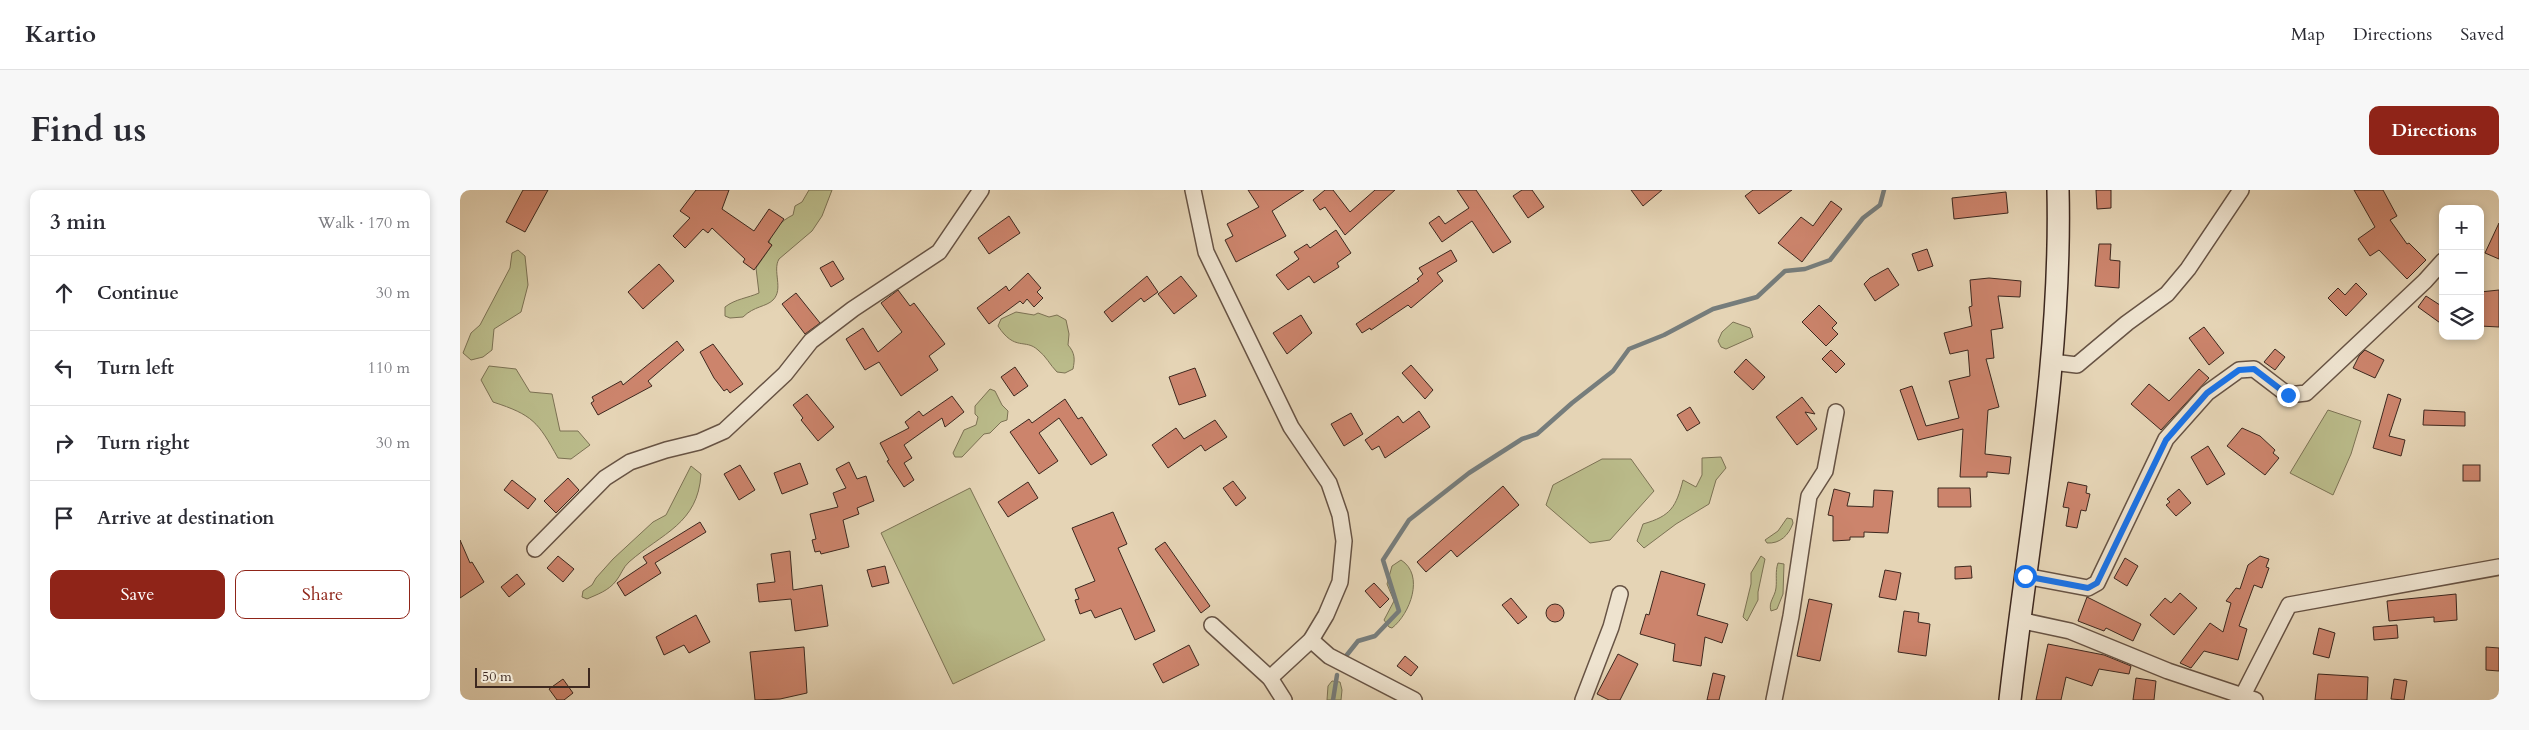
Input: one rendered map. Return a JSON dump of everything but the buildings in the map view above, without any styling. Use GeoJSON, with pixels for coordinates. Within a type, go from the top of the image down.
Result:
{"type":"FeatureCollection","features":[{"type":"Feature","properties":{"kind":"main road"},"geometry":{"type":"LineString","coordinates":[[2010,700],[2048,410],[2060,256],[2058,190]]}},
{"type":"Feature","properties":{"kind":"street"},"geometry":{"type":"LineString","coordinates":[[535,549],[605,478],[630,462],[698,442],[724,431],[785,374],[812,341],[853,309],[939,252],[981,190]]}},
{"type":"Feature","properties":{"kind":"street"},"geometry":{"type":"LineString","coordinates":[[1193,190],[1206,252],[1291,427],[1329,483],[1340,515],[1344,541],[1340,582],[1326,615],[1311,640],[1270,678]]}},
{"type":"Feature","properties":{"kind":"street"},"geometry":{"type":"LineString","coordinates":[[2052,362],[2077,365],[2126,323],[2167,294],[2188,269],[2241,190]]}},
{"type":"Feature","properties":{"kind":"street"},"geometry":{"type":"LineString","coordinates":[[2025,576],[2088,588],[2097,583],[2166,440],[2207,393],[2239,370],[2254,369],[2288,395],[2306,393],[2411,295],[2439,265]]}},
{"type":"Feature","properties":{"kind":"street"},"geometry":{"type":"LineString","coordinates":[[1774,700],[1791,616],[1809,496],[1825,472],[1836,412]]}},
{"type":"Feature","properties":{"kind":"street"},"geometry":{"type":"LineString","coordinates":[[2019,620],[2070,631],[2168,671],[2249,698],[2289,605],[2499,567]]}},
{"type":"Feature","properties":{"kind":"street"},"geometry":{"type":"LineString","coordinates":[[1583,700],[1611,627],[1620,594]]}},
{"type":"Feature","properties":{"kind":"street"},"geometry":{"type":"LineString","coordinates":[[1212,625],[1270,678],[1284,700]]}},
{"type":"Feature","properties":{"kind":"street"},"geometry":{"type":"LineString","coordinates":[[1311,640],[1329,656],[1414,700]]}},
{"type":"Feature","properties":{"kind":"green space"},"geometry":{"type":"Polygon","coordinates":[[[809,190],[832,190],[822,216],[812,231],[779,259],[777,264],[778,291],[776,296],[770,302],[743,317],[730,318],[725,316],[725,307],[729,304],[759,293],[756,268],[772,245],[769,243],[772,234],[781,223],[793,215],[795,206],[802,202],[809,190]]]}},
{"type":"Feature","properties":{"kind":"green space"},"geometry":{"type":"Polygon","coordinates":[[[518,250],[525,256],[528,285],[521,312],[494,329],[492,350],[483,357],[471,360],[463,353],[471,333],[480,325],[510,268],[512,253],[518,250]]]}},
{"type":"Feature","properties":{"kind":"green space"},"geometry":{"type":"Polygon","coordinates":[[[1016,312],[1034,315],[1038,313],[1049,317],[1057,315],[1066,320],[1069,334],[1068,345],[1074,356],[1073,369],[1065,373],[1057,372],[1038,350],[1029,345],[1015,342],[1004,334],[998,326],[1001,319],[1016,312]]]}},
{"type":"Feature","properties":{"kind":"green space"},"geometry":{"type":"Polygon","coordinates":[[[1733,322],[1750,328],[1753,337],[1726,349],[1721,347],[1718,341],[1722,332],[1733,322]]]}},
{"type":"Feature","properties":{"kind":"green space"},"geometry":{"type":"Polygon","coordinates":[[[489,366],[516,369],[530,392],[552,394],[560,431],[578,431],[590,445],[571,459],[558,458],[545,436],[533,421],[517,411],[493,402],[481,380],[489,366]]]}},
{"type":"Feature","properties":{"kind":"green space"},"geometry":{"type":"Polygon","coordinates":[[[990,389],[995,391],[1002,405],[1008,411],[1007,420],[1001,422],[990,433],[984,434],[962,457],[955,457],[953,453],[964,430],[976,425],[978,417],[975,414],[975,406],[990,389]]]}},
{"type":"Feature","properties":{"kind":"green space"},"geometry":{"type":"Polygon","coordinates":[[[2328,410],[2361,421],[2351,454],[2333,495],[2290,473],[2328,410]]]}},
{"type":"Feature","properties":{"kind":"green space"},"geometry":{"type":"Polygon","coordinates":[[[1721,457],[1726,468],[1716,480],[1709,504],[1676,524],[1644,548],[1637,541],[1643,524],[1660,518],[1671,509],[1678,497],[1683,480],[1696,487],[1702,475],[1702,458],[1721,457]]]}},
{"type":"Feature","properties":{"kind":"green space"},"geometry":{"type":"Polygon","coordinates":[[[1602,459],[1631,459],[1654,491],[1610,540],[1590,543],[1546,505],[1553,485],[1602,459]]]}},
{"type":"Feature","properties":{"kind":"green space"},"geometry":{"type":"Polygon","coordinates":[[[691,466],[701,474],[693,505],[686,516],[665,535],[629,562],[610,587],[587,599],[582,597],[583,591],[592,585],[613,559],[653,522],[666,515],[691,466]]]}},
{"type":"Feature","properties":{"kind":"green space"},"geometry":{"type":"Polygon","coordinates":[[[970,488],[1045,640],[953,684],[881,533],[970,488]]]}},
{"type":"Feature","properties":{"kind":"green space"},"geometry":{"type":"Polygon","coordinates":[[[1787,518],[1792,519],[1793,523],[1786,535],[1776,542],[1767,543],[1765,540],[1778,531],[1787,518]]]}},
{"type":"Feature","properties":{"kind":"green space"},"geometry":{"type":"Polygon","coordinates":[[[1761,556],[1765,559],[1758,600],[1747,621],[1743,617],[1751,584],[1751,573],[1761,556]]]}},
{"type":"Feature","properties":{"kind":"green space"},"geometry":{"type":"Polygon","coordinates":[[[1401,560],[1408,567],[1412,575],[1412,594],[1404,614],[1392,628],[1384,620],[1394,601],[1387,584],[1392,566],[1401,560]]]}},
{"type":"Feature","properties":{"kind":"green space"},"geometry":{"type":"Polygon","coordinates":[[[1778,563],[1784,564],[1783,594],[1777,609],[1771,611],[1770,605],[1776,588],[1778,563]]]}},
{"type":"Feature","properties":{"kind":"green space"},"geometry":{"type":"Polygon","coordinates":[[[1332,681],[1340,682],[1342,690],[1341,700],[1327,700],[1328,686],[1332,681]]]}},
{"type":"Feature","properties":{"kind":"waterway"},"geometry":{"type":"LineString","coordinates":[[1346,656],[1358,641],[1375,636],[1399,611],[1383,560],[1409,520],[1469,473],[1522,439],[1537,434],[1572,403],[1613,371],[1629,349],[1664,335],[1713,309],[1757,297],[1785,271],[1805,269],[1830,260],[1863,218],[1880,205],[1884,190]]}},
{"type":"Feature","properties":{"kind":"waterway"},"geometry":{"type":"LineString","coordinates":[[1333,700],[1337,675]]}},
{"type":"Feature","properties":{"kind":"route"},"geometry":{"type":"LineString","coordinates":[[2025,576],[2071,583],[2088,588],[2097,583],[2107,558],[2129,518],[2146,478],[2166,440],[2207,393],[2239,370],[2254,369],[2288,395]]}}]}
